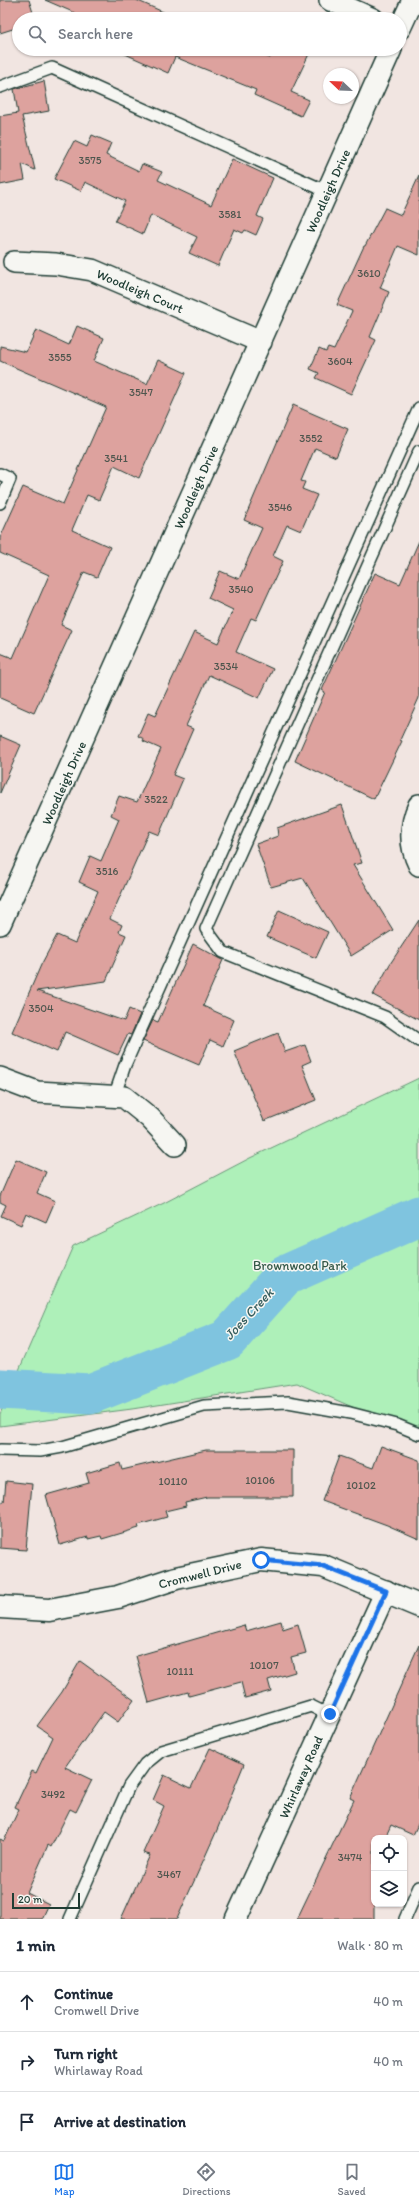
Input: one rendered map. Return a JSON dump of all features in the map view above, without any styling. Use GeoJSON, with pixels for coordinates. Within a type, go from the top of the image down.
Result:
{"type":"FeatureCollection","features":[{"type":"Feature","properties":{"kind":"street"},"geometry":{"type":"LineString","coordinates":[[330,0],[357,12]]}},
{"type":"Feature","properties":{"kind":"street"},"geometry":{"type":"LineString","coordinates":[[407,13],[413,0]]}},
{"type":"Feature","properties":{"kind":"street","name":"Woodleigh Drive"},"geometry":{"type":"LineString","coordinates":[[0,924],[388,56]]}},
{"type":"Feature","properties":{"kind":"street","name":"Woodleigh Court"},"geometry":{"type":"LineString","coordinates":[[14,262],[56,264],[92,270],[261,342]]}},
{"type":"Feature","properties":{"kind":"street"},"geometry":{"type":"LineString","coordinates":[[419,805],[411,830],[415,857],[419,865]]}},
{"type":"Feature","properties":{"kind":"street"},"geometry":{"type":"LineString","coordinates":[[0,1078],[36,1092],[124,1097],[150,1118],[175,1145]]}},
{"type":"Feature","properties":{"kind":"street","name":"Cromwell Drive"},"geometry":{"type":"LineString","coordinates":[[0,1607],[49,1610],[118,1597],[176,1578],[261,1560],[323,1566],[419,1606]]}},
{"type":"Feature","properties":{"kind":"street","name":"Whirlaway Road"},"geometry":{"type":"LineString","coordinates":[[236,1919],[386,1591]]}},
{"type":"Feature","properties":{"kind":"lane"},"geometry":{"type":"LineString","coordinates":[[0,87],[52,68],[328,192]]}},
{"type":"Feature","properties":{"kind":"lane"},"geometry":{"type":"LineString","coordinates":[[114,1097],[125,1065],[419,408]]}},
{"type":"Feature","properties":{"kind":"lane"},"geometry":{"type":"LineString","coordinates":[[419,451],[206,929],[223,952],[385,1017],[419,1041]]}},
{"type":"Feature","properties":{"kind":"lane"},"geometry":{"type":"LineString","coordinates":[[0,474],[10,479],[0,503]]}},
{"type":"Feature","properties":{"kind":"lane"},"geometry":{"type":"LineString","coordinates":[[0,1450],[40,1451],[62,1447],[204,1406],[288,1402],[350,1412],[397,1425],[419,1434]]}},
{"type":"Feature","properties":{"kind":"lane"},"geometry":{"type":"LineString","coordinates":[[70,1919],[129,1786],[145,1764],[161,1751],[311,1706],[330,1714]]}},
{"type":"Feature","properties":{"kind":"lane"},"geometry":{"type":"LineString","coordinates":[[405,1919],[419,1887]]}},
{"type":"Feature","properties":{"kind":"green space","name":"Brownwood Park"},"geometry":{"type":"Polygon","coordinates":[[[419,1078],[419,1436],[297,1383],[132,1409],[0,1426],[0,1414],[73,1246],[164,1203],[250,1158],[419,1078]]]}},
{"type":"Feature","properties":{"kind":"building"},"geometry":{"type":"Polygon","coordinates":[[[0,0],[29,0],[33,12],[12,12],[12,29],[0,33],[0,0]]]}},
{"type":"Feature","properties":{"kind":"building"},"geometry":{"type":"Polygon","coordinates":[[[45,0],[136,0],[163,12],[73,12],[45,0]]]}},
{"type":"Feature","properties":{"kind":"building"},"geometry":{"type":"Polygon","coordinates":[[[130,56],[265,56],[270,58],[271,56],[308,56],[291,92],[309,100],[301,116],[254,95],[256,90],[175,57],[168,73],[130,56]]]}},
{"type":"Feature","properties":{"kind":"building"},"geometry":{"type":"Polygon","coordinates":[[[44,81],[49,111],[22,116],[35,170],[22,164],[25,180],[0,185],[0,116],[18,113],[14,89],[44,81]]]}},
{"type":"Feature","properties":{"kind":"building"},"geometry":{"type":"Polygon","coordinates":[[[92,135],[111,143],[106,155],[139,171],[142,164],[162,172],[158,180],[211,205],[232,159],[273,178],[257,216],[263,219],[256,235],[245,230],[243,233],[234,229],[218,266],[189,253],[197,237],[151,215],[143,234],[115,221],[125,201],[85,182],[81,191],[54,179],[74,141],[87,147],[92,135]]]}},
{"type":"Feature","properties":{"kind":"building"},"geometry":{"type":"Polygon","coordinates":[[[419,176],[419,255],[398,246],[380,288],[389,292],[370,337],[376,340],[351,394],[316,378],[319,373],[310,369],[319,349],[326,352],[328,348],[334,350],[352,311],[337,305],[364,246],[385,208],[401,215],[419,176]]]}},
{"type":"Feature","properties":{"kind":"building"},"geometry":{"type":"Polygon","coordinates":[[[77,326],[104,338],[94,361],[147,384],[158,360],[186,373],[139,478],[114,466],[99,500],[87,495],[72,530],[110,547],[97,577],[84,572],[61,625],[72,630],[34,713],[0,698],[0,653],[13,658],[49,575],[0,553],[0,538],[23,487],[63,504],[106,407],[0,361],[0,346],[26,352],[36,330],[69,345],[77,326]]]}},
{"type":"Feature","properties":{"kind":"building"},"geometry":{"type":"Polygon","coordinates":[[[293,405],[348,429],[336,457],[315,448],[301,481],[305,482],[302,489],[317,495],[301,531],[287,525],[273,556],[283,561],[256,620],[251,618],[236,652],[273,669],[259,698],[209,675],[186,726],[193,729],[173,775],[183,779],[159,835],[149,831],[110,919],[122,925],[119,932],[126,935],[106,981],[37,991],[124,1021],[129,1009],[140,1014],[131,1035],[128,1034],[118,1055],[65,1032],[57,1052],[12,1032],[41,965],[57,935],[75,943],[98,891],[79,882],[90,856],[101,861],[119,819],[111,815],[119,796],[137,802],[161,749],[143,741],[144,739],[138,736],[148,713],[155,716],[194,632],[218,643],[233,610],[208,598],[220,571],[239,579],[262,528],[244,520],[293,405]]]}},
{"type":"Feature","properties":{"kind":"building"},"geometry":{"type":"Polygon","coordinates":[[[419,541],[419,698],[400,740],[402,741],[374,799],[295,761],[325,692],[322,690],[375,573],[400,584],[419,541]]]}},
{"type":"Feature","properties":{"kind":"building"},"geometry":{"type":"Polygon","coordinates":[[[0,736],[21,745],[0,793],[0,736]]]}},
{"type":"Feature","properties":{"kind":"building"},"geometry":{"type":"Polygon","coordinates":[[[342,805],[362,863],[353,865],[393,930],[351,956],[303,878],[271,887],[256,844],[278,836],[277,828],[342,805]]]}},
{"type":"Feature","properties":{"kind":"building"},"geometry":{"type":"Polygon","coordinates":[[[279,910],[328,932],[316,958],[267,937],[279,910]]]}},
{"type":"Feature","properties":{"kind":"building"},"geometry":{"type":"Polygon","coordinates":[[[419,920],[419,1020],[373,995],[390,964],[419,920]]]}},
{"type":"Feature","properties":{"kind":"building"},"geometry":{"type":"Polygon","coordinates":[[[193,944],[223,960],[203,1006],[234,1020],[223,1046],[210,1040],[199,1065],[143,1041],[153,1020],[158,1022],[193,944]]]}},
{"type":"Feature","properties":{"kind":"building"},"geometry":{"type":"Polygon","coordinates":[[[278,1033],[285,1052],[305,1045],[311,1061],[302,1065],[316,1100],[264,1121],[234,1051],[278,1033]]]}},
{"type":"Feature","properties":{"kind":"building"},"geometry":{"type":"Polygon","coordinates":[[[16,1159],[46,1172],[37,1193],[55,1201],[46,1222],[26,1213],[21,1225],[1,1216],[6,1205],[0,1202],[0,1196],[16,1159]]]}},
{"type":"Feature","properties":{"kind":"building"},"geometry":{"type":"Polygon","coordinates":[[[381,1446],[419,1460],[419,1539],[387,1525],[322,1501],[339,1456],[373,1468],[381,1446]]]}},
{"type":"Feature","properties":{"kind":"building"},"geometry":{"type":"Polygon","coordinates":[[[206,1450],[293,1450],[293,1497],[207,1497],[185,1502],[186,1506],[165,1511],[167,1517],[138,1525],[139,1528],[102,1539],[101,1536],[88,1539],[88,1537],[60,1545],[46,1495],[89,1483],[86,1473],[120,1463],[122,1470],[206,1450]]]}},
{"type":"Feature","properties":{"kind":"building"},"geometry":{"type":"Polygon","coordinates":[[[6,1481],[32,1484],[26,1550],[0,1548],[0,1502],[4,1502],[6,1481]]]}},
{"type":"Feature","properties":{"kind":"building"},"geometry":{"type":"Polygon","coordinates":[[[281,1621],[283,1629],[298,1624],[306,1653],[291,1657],[295,1672],[268,1680],[271,1691],[245,1698],[241,1682],[189,1696],[188,1692],[149,1703],[136,1656],[244,1625],[246,1631],[281,1621]]]}},
{"type":"Feature","properties":{"kind":"building"},"geometry":{"type":"Polygon","coordinates":[[[419,1645],[419,1822],[413,1835],[391,1825],[386,1835],[371,1835],[371,1907],[374,1907],[374,1919],[297,1919],[354,1800],[350,1798],[419,1645]]]}},
{"type":"Feature","properties":{"kind":"building"},"geometry":{"type":"Polygon","coordinates":[[[80,1661],[134,1700],[118,1722],[104,1712],[65,1767],[92,1780],[76,1812],[70,1809],[51,1847],[48,1845],[27,1893],[49,1904],[42,1919],[0,1919],[0,1839],[4,1841],[19,1809],[15,1807],[32,1771],[36,1773],[53,1737],[37,1726],[62,1692],[80,1661]]]}},
{"type":"Feature","properties":{"kind":"building"},"geometry":{"type":"Polygon","coordinates":[[[210,1748],[244,1764],[217,1830],[177,1919],[121,1919],[150,1855],[143,1853],[164,1806],[153,1800],[164,1775],[191,1788],[210,1748]]]}},
{"type":"Feature","properties":{"kind":"waterway","name":"Joes Creek"},"geometry":{"type":"LineString","coordinates":[[0,1389],[90,1394],[227,1340],[284,1276],[419,1216]]}},
{"type":"Feature","properties":{"kind":"route"},"geometry":{"type":"LineString","coordinates":[[261,1560],[323,1566],[386,1591],[330,1714]]}}]}
